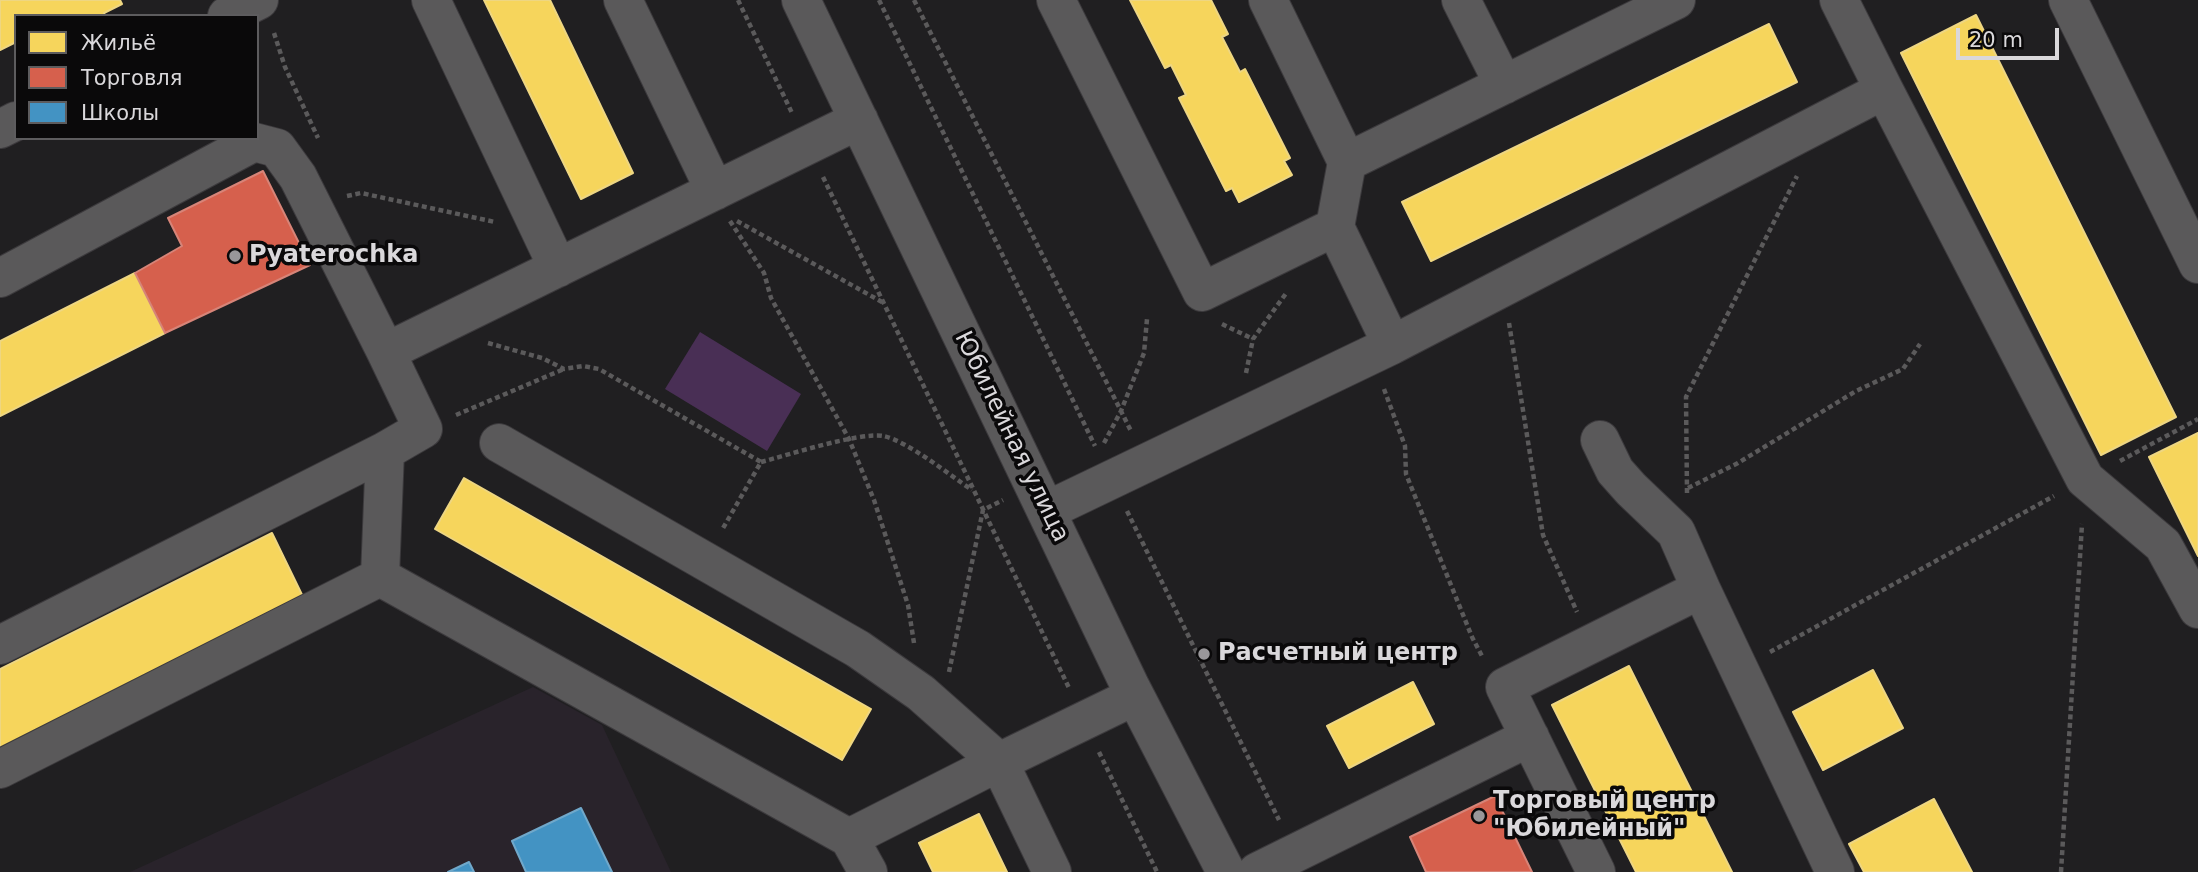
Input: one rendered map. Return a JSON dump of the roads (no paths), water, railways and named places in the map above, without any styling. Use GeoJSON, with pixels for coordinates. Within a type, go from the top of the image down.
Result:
{"type":"FeatureCollection","features":[{"type":"Feature","properties":{"kind":"street"},"geometry":{"type":"LineString","coordinates":[[431,0],[558,268]]}},
{"type":"Feature","properties":{"kind":"street"},"geometry":{"type":"LineString","coordinates":[[623,0],[715,191]]}},
{"type":"Feature","properties":{"kind":"street","name":"Юбилейная улица"},"geometry":{"type":"LineString","coordinates":[[801,0],[1135,696],[1226,872]]}},
{"type":"Feature","properties":{"kind":"street"},"geometry":{"type":"LineString","coordinates":[[1056,0],[1202,292],[1335,227]]}},
{"type":"Feature","properties":{"kind":"street"},"geometry":{"type":"LineString","coordinates":[[1268,0],[1347,162],[1335,227],[1392,345]]}},
{"type":"Feature","properties":{"kind":"street"},"geometry":{"type":"LineString","coordinates":[[1461,0],[1504,85]]}},
{"type":"Feature","properties":{"kind":"street"},"geometry":{"type":"LineString","coordinates":[[1347,162],[1676,0]]}},
{"type":"Feature","properties":{"kind":"street"},"geometry":{"type":"LineString","coordinates":[[2068,0],[2198,264]]}},
{"type":"Feature","properties":{"kind":"street"},"geometry":{"type":"LineString","coordinates":[[1851,4],[1884,90],[2085,479],[2163,545],[2198,610]]}},
{"type":"Feature","properties":{"kind":"street"},"geometry":{"type":"LineString","coordinates":[[246,14],[265,12]]}},
{"type":"Feature","properties":{"kind":"street"},"geometry":{"type":"LineString","coordinates":[[1040,498],[1112,481],[1392,345],[1884,90]]}},
{"type":"Feature","properties":{"kind":"street"},"geometry":{"type":"LineString","coordinates":[[386,352],[859,120]]}},
{"type":"Feature","properties":{"kind":"street"},"geometry":{"type":"LineString","coordinates":[[0,278],[254,142],[277,148],[298,177],[423,429],[385,451],[0,645]]}},
{"type":"Feature","properties":{"kind":"street"},"geometry":{"type":"LineString","coordinates":[[1600,440],[1615,471],[1676,532],[1835,872]]}},
{"type":"Feature","properties":{"kind":"street"},"geometry":{"type":"LineString","coordinates":[[499,443],[858,649],[931,701],[999,762],[1052,872]]}},
{"type":"Feature","properties":{"kind":"street"},"geometry":{"type":"LineString","coordinates":[[380,577],[385,451]]}},
{"type":"Feature","properties":{"kind":"street"},"geometry":{"type":"LineString","coordinates":[[0,769],[380,577]]}},
{"type":"Feature","properties":{"kind":"street"},"geometry":{"type":"LineString","coordinates":[[380,577],[849,838],[867,872]]}},
{"type":"Feature","properties":{"kind":"street"},"geometry":{"type":"LineString","coordinates":[[1596,872],[1505,687],[1701,589]]}},
{"type":"Feature","properties":{"kind":"street"},"geometry":{"type":"LineString","coordinates":[[849,838],[1135,696]]}},
{"type":"Feature","properties":{"kind":"street"},"geometry":{"type":"LineString","coordinates":[[1257,872],[1530,737]]}},
{"type":"Feature","properties":{"kind":"place","name":"Pyaterochka"},"geometry":{"type":"Point","coordinates":[235,256]}},
{"type":"Feature","properties":{"kind":"place","name":"Расчетный центр"},"geometry":{"type":"Point","coordinates":[1204,654]}},
{"type":"Feature","properties":{"kind":"place","name":"Торговый центр \"Юбилейный\""},"geometry":{"type":"Point","coordinates":[1479,816]}}]}
